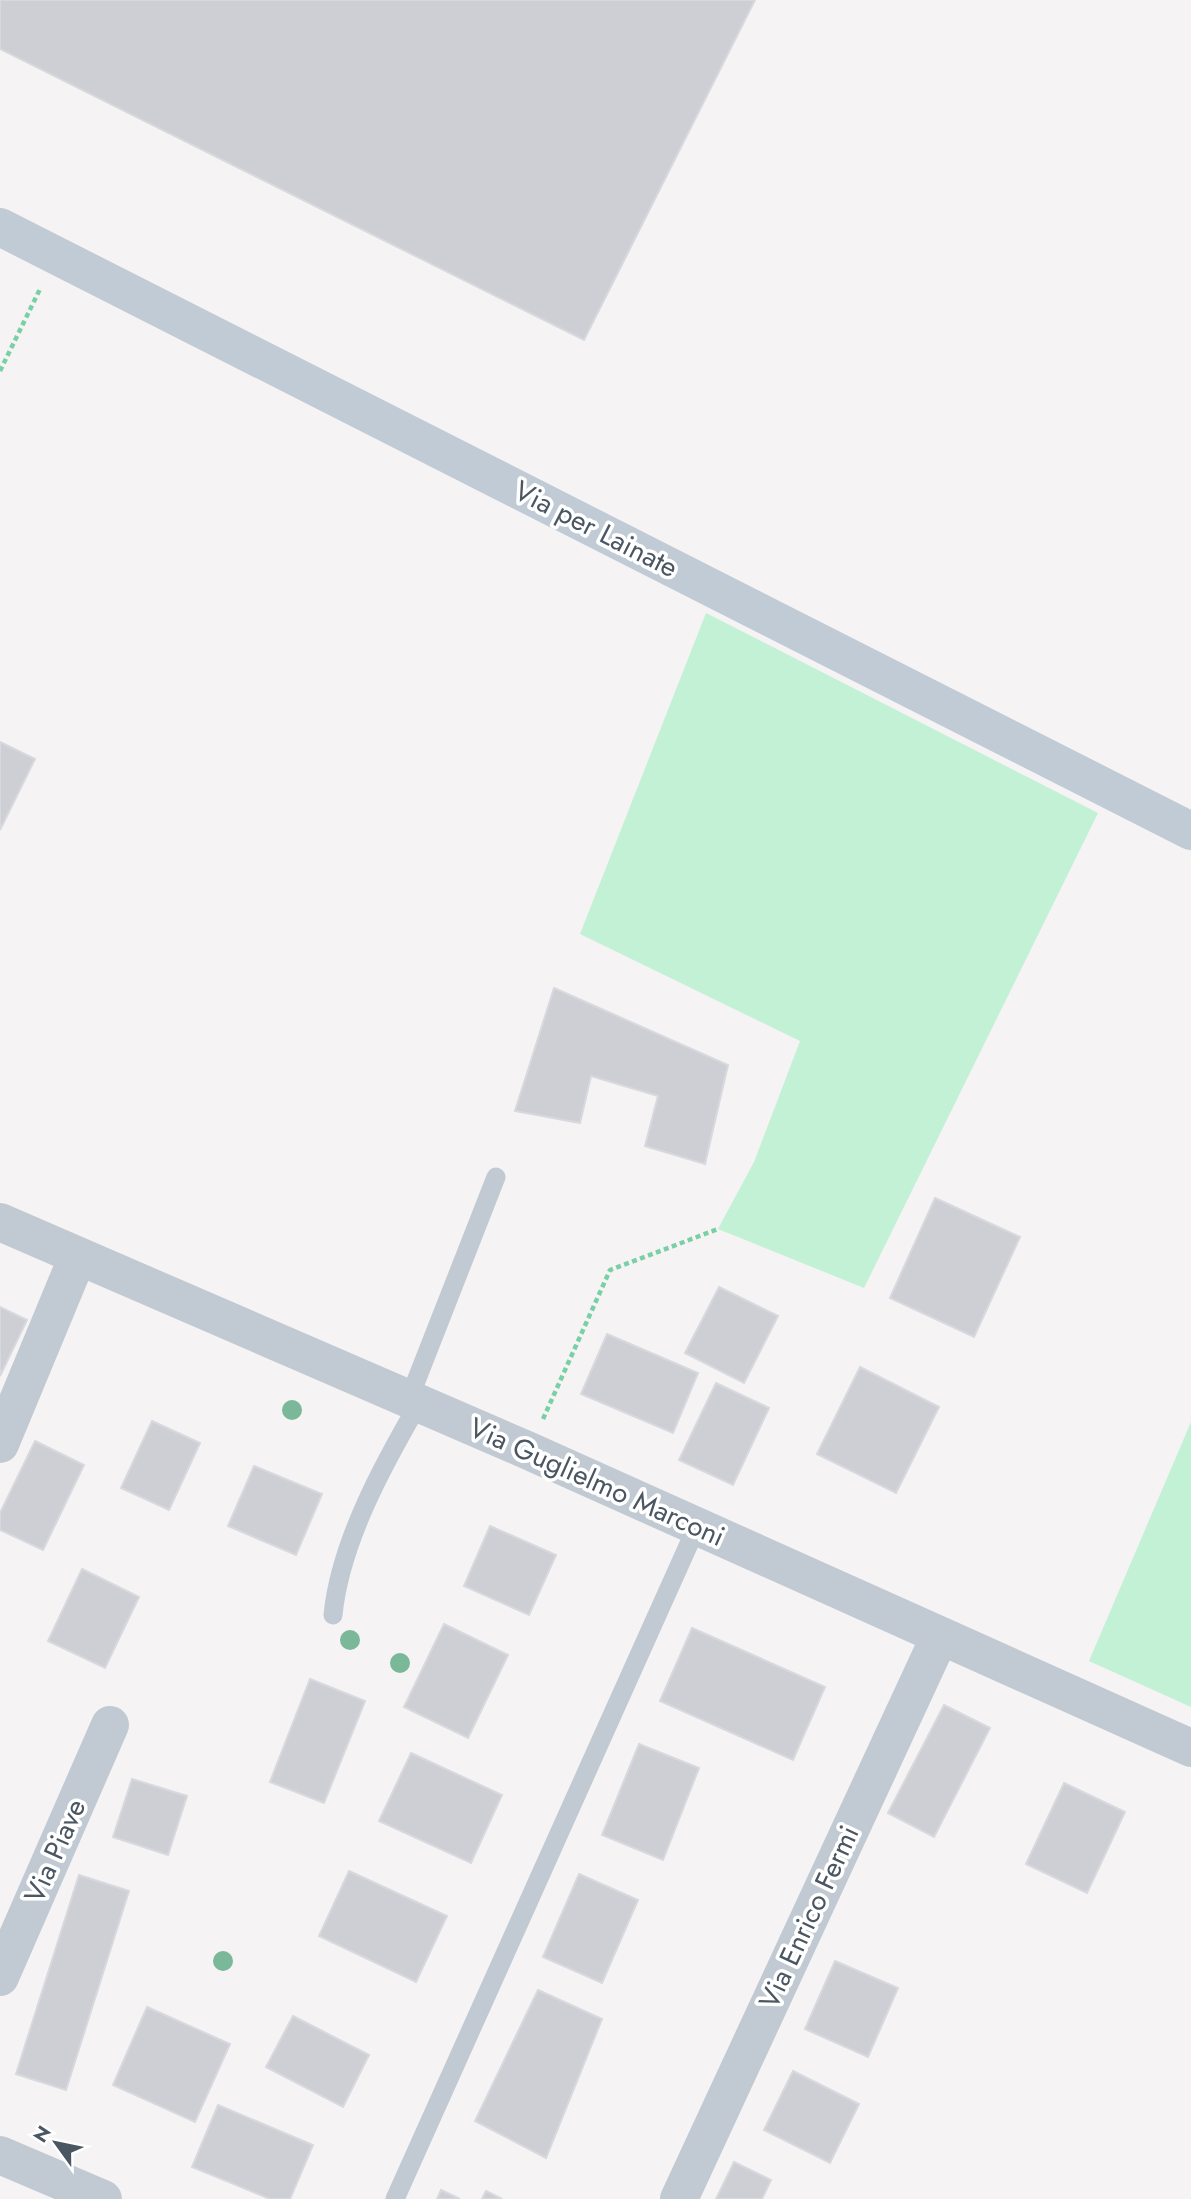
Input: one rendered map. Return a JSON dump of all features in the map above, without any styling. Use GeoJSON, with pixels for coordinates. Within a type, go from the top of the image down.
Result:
{"type":"FeatureCollection","features":[{"type":"Feature","properties":{"kind":"street","name":"Via per Lainate"},"geometry":{"type":"LineString","coordinates":[[0,227],[1191,831]]}},
{"type":"Feature","properties":{"kind":"street","name":"Via Guglielmo Marconi"},"geometry":{"type":"LineString","coordinates":[[0,1222],[529,1451],[1191,1748]]}},
{"type":"Feature","properties":{"kind":"street"},"geometry":{"type":"LineString","coordinates":[[0,1444],[78,1256]]}},
{"type":"Feature","properties":{"kind":"street","name":"Via Enrico Fermi"},"geometry":{"type":"LineString","coordinates":[[679,2199],[940,1636]]}},
{"type":"Feature","properties":{"kind":"street","name":"Via Piave"},"geometry":{"type":"LineString","coordinates":[[0,1976],[110,1725]]}},
{"type":"Feature","properties":{"kind":"street"},"geometry":{"type":"LineString","coordinates":[[0,2155],[103,2199]]}},
{"type":"Feature","properties":{"kind":"lane"},"geometry":{"type":"LineString","coordinates":[[333,1615],[336,1583],[351,1541],[414,1401],[496,1177]]}},
{"type":"Feature","properties":{"kind":"lane"},"geometry":{"type":"LineString","coordinates":[[395,2199],[697,1526]]}},
{"type":"Feature","properties":{"kind":"path"},"geometry":{"type":"LineString","coordinates":[[0,371],[56,255]]}},
{"type":"Feature","properties":{"kind":"path"},"geometry":{"type":"LineString","coordinates":[[529,1451],[610,1270],[718,1229]]}},
{"type":"Feature","properties":{"kind":"green space"},"geometry":{"type":"Polygon","coordinates":[[[706,613],[1098,813],[864,1288],[718,1229],[754,1162],[800,1041],[580,934],[706,613]]]}},
{"type":"Feature","properties":{"kind":"green space"},"geometry":{"type":"Polygon","coordinates":[[[1191,1422],[1191,1707],[1089,1661],[1191,1422]]]}},
{"type":"Feature","properties":{"kind":"building"},"geometry":{"type":"Polygon","coordinates":[[[0,0],[755,0],[584,340],[0,49],[0,0]]]}},
{"type":"Feature","properties":{"kind":"building"},"geometry":{"type":"Polygon","coordinates":[[[0,742],[35,759],[0,830],[0,742]]]}},
{"type":"Feature","properties":{"kind":"building"},"geometry":{"type":"Polygon","coordinates":[[[554,988],[728,1065],[705,1164],[645,1146],[658,1096],[591,1076],[580,1123],[515,1111],[554,988]]]}},
{"type":"Feature","properties":{"kind":"building"},"geometry":{"type":"Polygon","coordinates":[[[935,1198],[1020,1237],[974,1337],[890,1298],[935,1198]]]}},
{"type":"Feature","properties":{"kind":"building"},"geometry":{"type":"Polygon","coordinates":[[[719,1287],[778,1316],[744,1383],[685,1353],[719,1287]]]}},
{"type":"Feature","properties":{"kind":"building"},"geometry":{"type":"Polygon","coordinates":[[[0,1307],[27,1320],[0,1376],[0,1307]]]}},
{"type":"Feature","properties":{"kind":"building"},"geometry":{"type":"Polygon","coordinates":[[[607,1334],[698,1373],[673,1433],[581,1394],[607,1334]]]}},
{"type":"Feature","properties":{"kind":"building"},"geometry":{"type":"Polygon","coordinates":[[[860,1367],[939,1407],[896,1493],[817,1454],[860,1367]]]}},
{"type":"Feature","properties":{"kind":"building"},"geometry":{"type":"Polygon","coordinates":[[[716,1383],[769,1408],[733,1485],[679,1460],[716,1383]]]}},
{"type":"Feature","properties":{"kind":"building"},"geometry":{"type":"Polygon","coordinates":[[[152,1421],[200,1443],[169,1510],[121,1488],[152,1421]]]}},
{"type":"Feature","properties":{"kind":"building"},"geometry":{"type":"Polygon","coordinates":[[[35,1441],[84,1465],[43,1550],[0,1530],[0,1513],[35,1441]]]}},
{"type":"Feature","properties":{"kind":"building"},"geometry":{"type":"Polygon","coordinates":[[[254,1466],[322,1494],[296,1555],[228,1526],[254,1466]]]}},
{"type":"Feature","properties":{"kind":"building"},"geometry":{"type":"Polygon","coordinates":[[[490,1526],[556,1555],[529,1615],[464,1586],[490,1526]]]}},
{"type":"Feature","properties":{"kind":"building"},"geometry":{"type":"Polygon","coordinates":[[[82,1569],[139,1597],[105,1668],[48,1641],[82,1569]]]}},
{"type":"Feature","properties":{"kind":"building"},"geometry":{"type":"Polygon","coordinates":[[[444,1624],[508,1655],[468,1738],[404,1707],[444,1624]]]}},
{"type":"Feature","properties":{"kind":"building"},"geometry":{"type":"Polygon","coordinates":[[[692,1628],[825,1687],[793,1760],[660,1701],[692,1628]]]}},
{"type":"Feature","properties":{"kind":"building"},"geometry":{"type":"Polygon","coordinates":[[[310,1679],[365,1701],[324,1803],[270,1782],[310,1679]]]}},
{"type":"Feature","properties":{"kind":"building"},"geometry":{"type":"Polygon","coordinates":[[[944,1705],[990,1728],[934,1837],[888,1813],[944,1705]]]}},
{"type":"Feature","properties":{"kind":"building"},"geometry":{"type":"Polygon","coordinates":[[[639,1744],[699,1768],[663,1860],[602,1835],[639,1744]]]}},
{"type":"Feature","properties":{"kind":"building"},"geometry":{"type":"Polygon","coordinates":[[[411,1753],[502,1795],[471,1863],[379,1821],[411,1753]]]}},
{"type":"Feature","properties":{"kind":"building"},"geometry":{"type":"Polygon","coordinates":[[[132,1779],[187,1796],[168,1855],[113,1837],[132,1779]]]}},
{"type":"Feature","properties":{"kind":"building"},"geometry":{"type":"Polygon","coordinates":[[[1064,1783],[1125,1812],[1087,1893],[1026,1864],[1064,1783]]]}},
{"type":"Feature","properties":{"kind":"building"},"geometry":{"type":"Polygon","coordinates":[[[349,1871],[447,1916],[416,1982],[319,1936],[349,1871]]]}},
{"type":"Feature","properties":{"kind":"building"},"geometry":{"type":"Polygon","coordinates":[[[579,1874],[638,1900],[602,1983],[543,1957],[579,1874]]]}},
{"type":"Feature","properties":{"kind":"building"},"geometry":{"type":"Polygon","coordinates":[[[79,1875],[129,1891],[66,2090],[16,2074],[79,1875]]]}},
{"type":"Feature","properties":{"kind":"building"},"geometry":{"type":"Polygon","coordinates":[[[835,1961],[898,1988],[868,2057],[805,2029],[835,1961]]]}},
{"type":"Feature","properties":{"kind":"building"},"geometry":{"type":"Polygon","coordinates":[[[538,1990],[602,2019],[546,2158],[475,2121],[538,1990]]]}},
{"type":"Feature","properties":{"kind":"building"},"geometry":{"type":"Polygon","coordinates":[[[147,2007],[230,2044],[195,2122],[113,2085],[147,2007]]]}},
{"type":"Feature","properties":{"kind":"building"},"geometry":{"type":"Polygon","coordinates":[[[293,2016],[369,2055],[343,2107],[266,2067],[293,2016]]]}},
{"type":"Feature","properties":{"kind":"building"},"geometry":{"type":"Polygon","coordinates":[[[793,2071],[859,2104],[830,2163],[764,2130],[793,2071]]]}},
{"type":"Feature","properties":{"kind":"building"},"geometry":{"type":"Polygon","coordinates":[[[218,2105],[313,2145],[290,2199],[270,2199],[192,2167],[218,2105]]]}},
{"type":"Feature","properties":{"kind":"building"},"geometry":{"type":"Polygon","coordinates":[[[734,2162],[771,2180],[762,2199],[716,2199],[734,2162]]]}},
{"type":"Feature","properties":{"kind":"building"},"geometry":{"type":"Polygon","coordinates":[[[441,2190],[460,2199],[437,2199],[441,2190]]]}},
{"type":"Feature","properties":{"kind":"building"},"geometry":{"type":"Polygon","coordinates":[[[486,2191],[502,2199],[482,2199],[486,2191]]]}}]}
